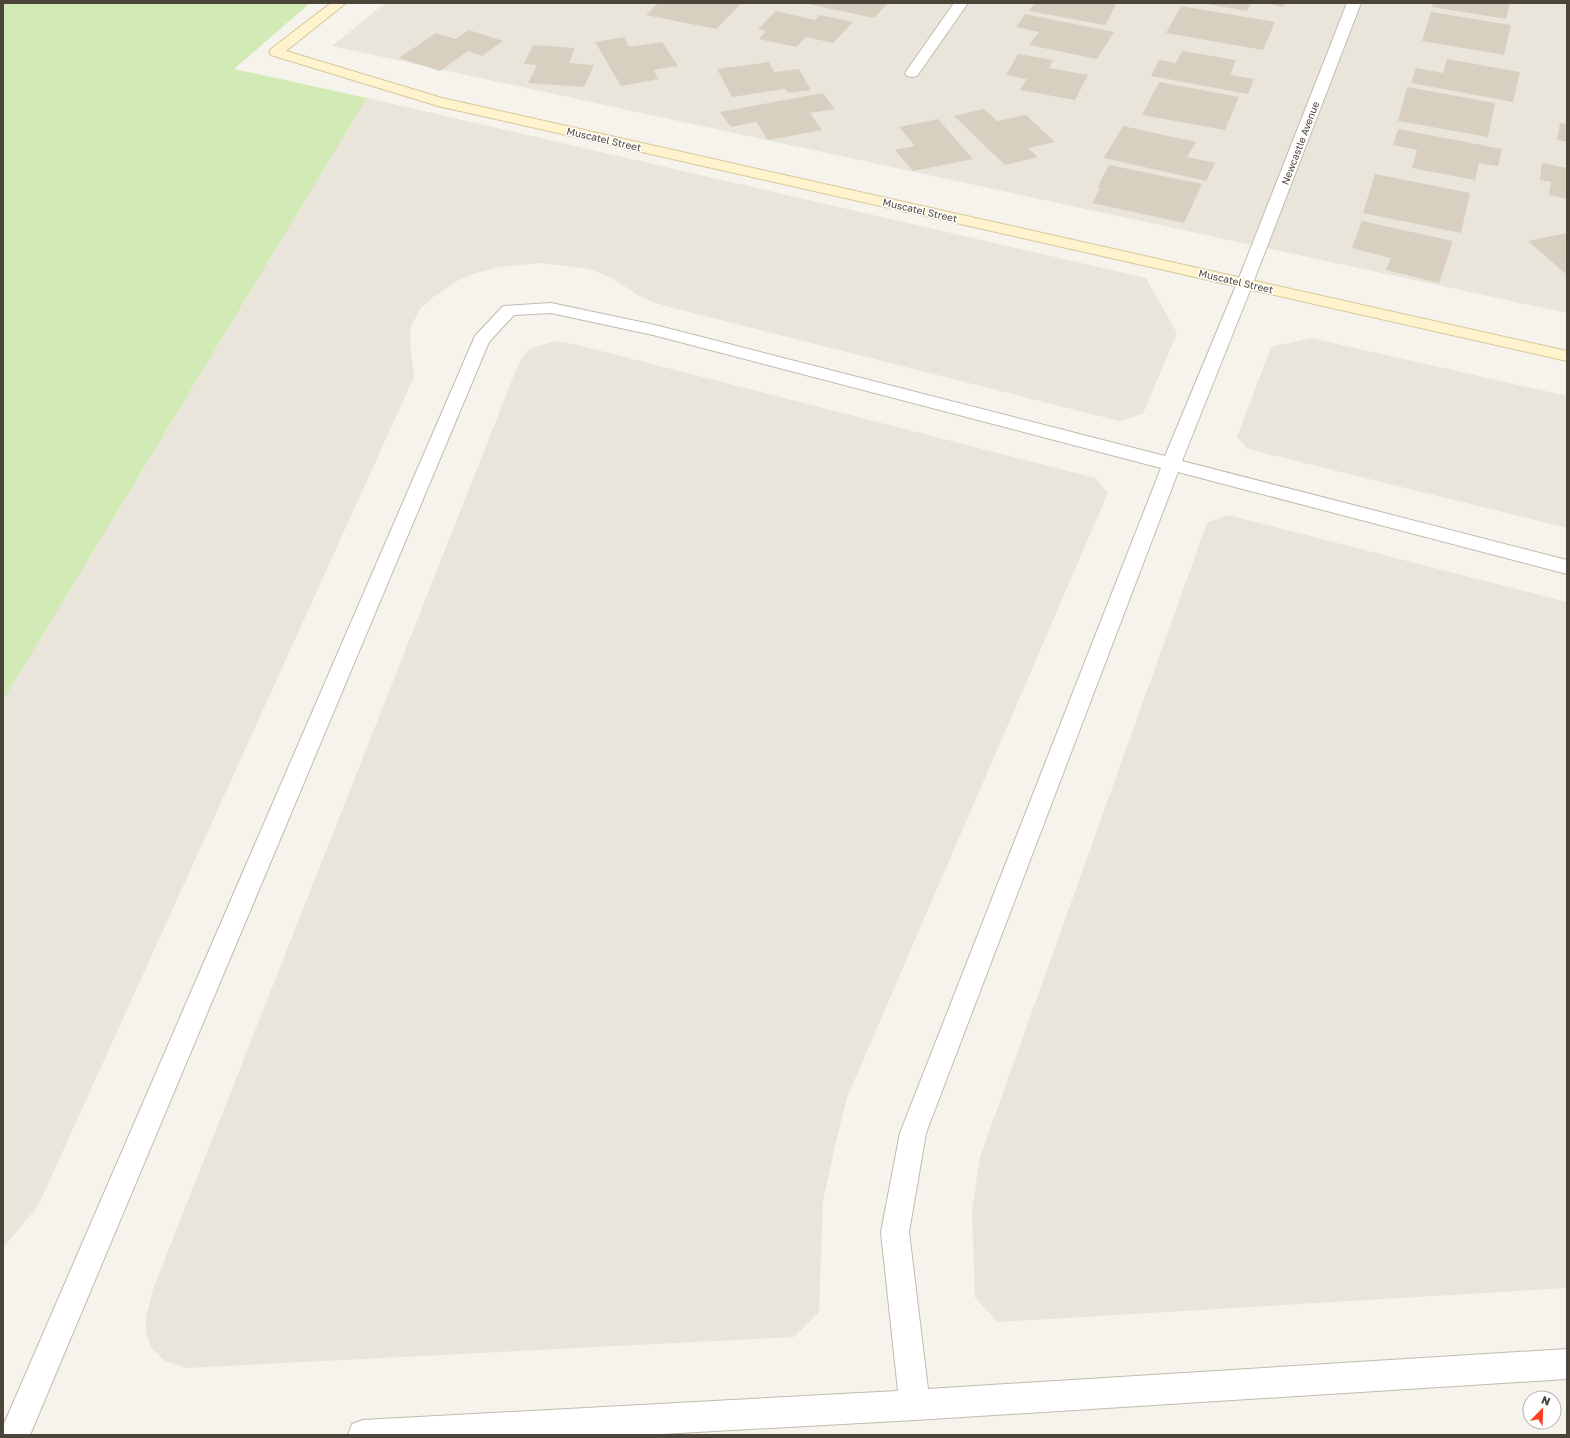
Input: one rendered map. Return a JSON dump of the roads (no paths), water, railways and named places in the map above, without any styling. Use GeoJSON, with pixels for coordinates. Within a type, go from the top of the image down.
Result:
{"type":"FeatureCollection","features":[{"type":"Feature","properties":{"kind":"street","name":"Muscatel Street"},"geometry":{"type":"LineString","coordinates":[[339,3],[276,52],[438,102],[1567,356]]}},
{"type":"Feature","properties":{"kind":"street"},"geometry":{"type":"LineString","coordinates":[[912,73],[961,3]]}},
{"type":"Feature","properties":{"kind":"street","name":"Newcastle Avenue"},"geometry":{"type":"LineString","coordinates":[[915,1405],[895,1232],[913,1133],[1172,463],[1246,283],[1354,3]]}},
{"type":"Feature","properties":{"kind":"street"},"geometry":{"type":"LineString","coordinates":[[15,1435],[481,340],[509,310],[551,308],[655,330],[1172,463],[1567,567]]}},
{"type":"Feature","properties":{"kind":"street"},"geometry":{"type":"LineString","coordinates":[[363,1435],[915,1405],[1567,1364]]}}]}
